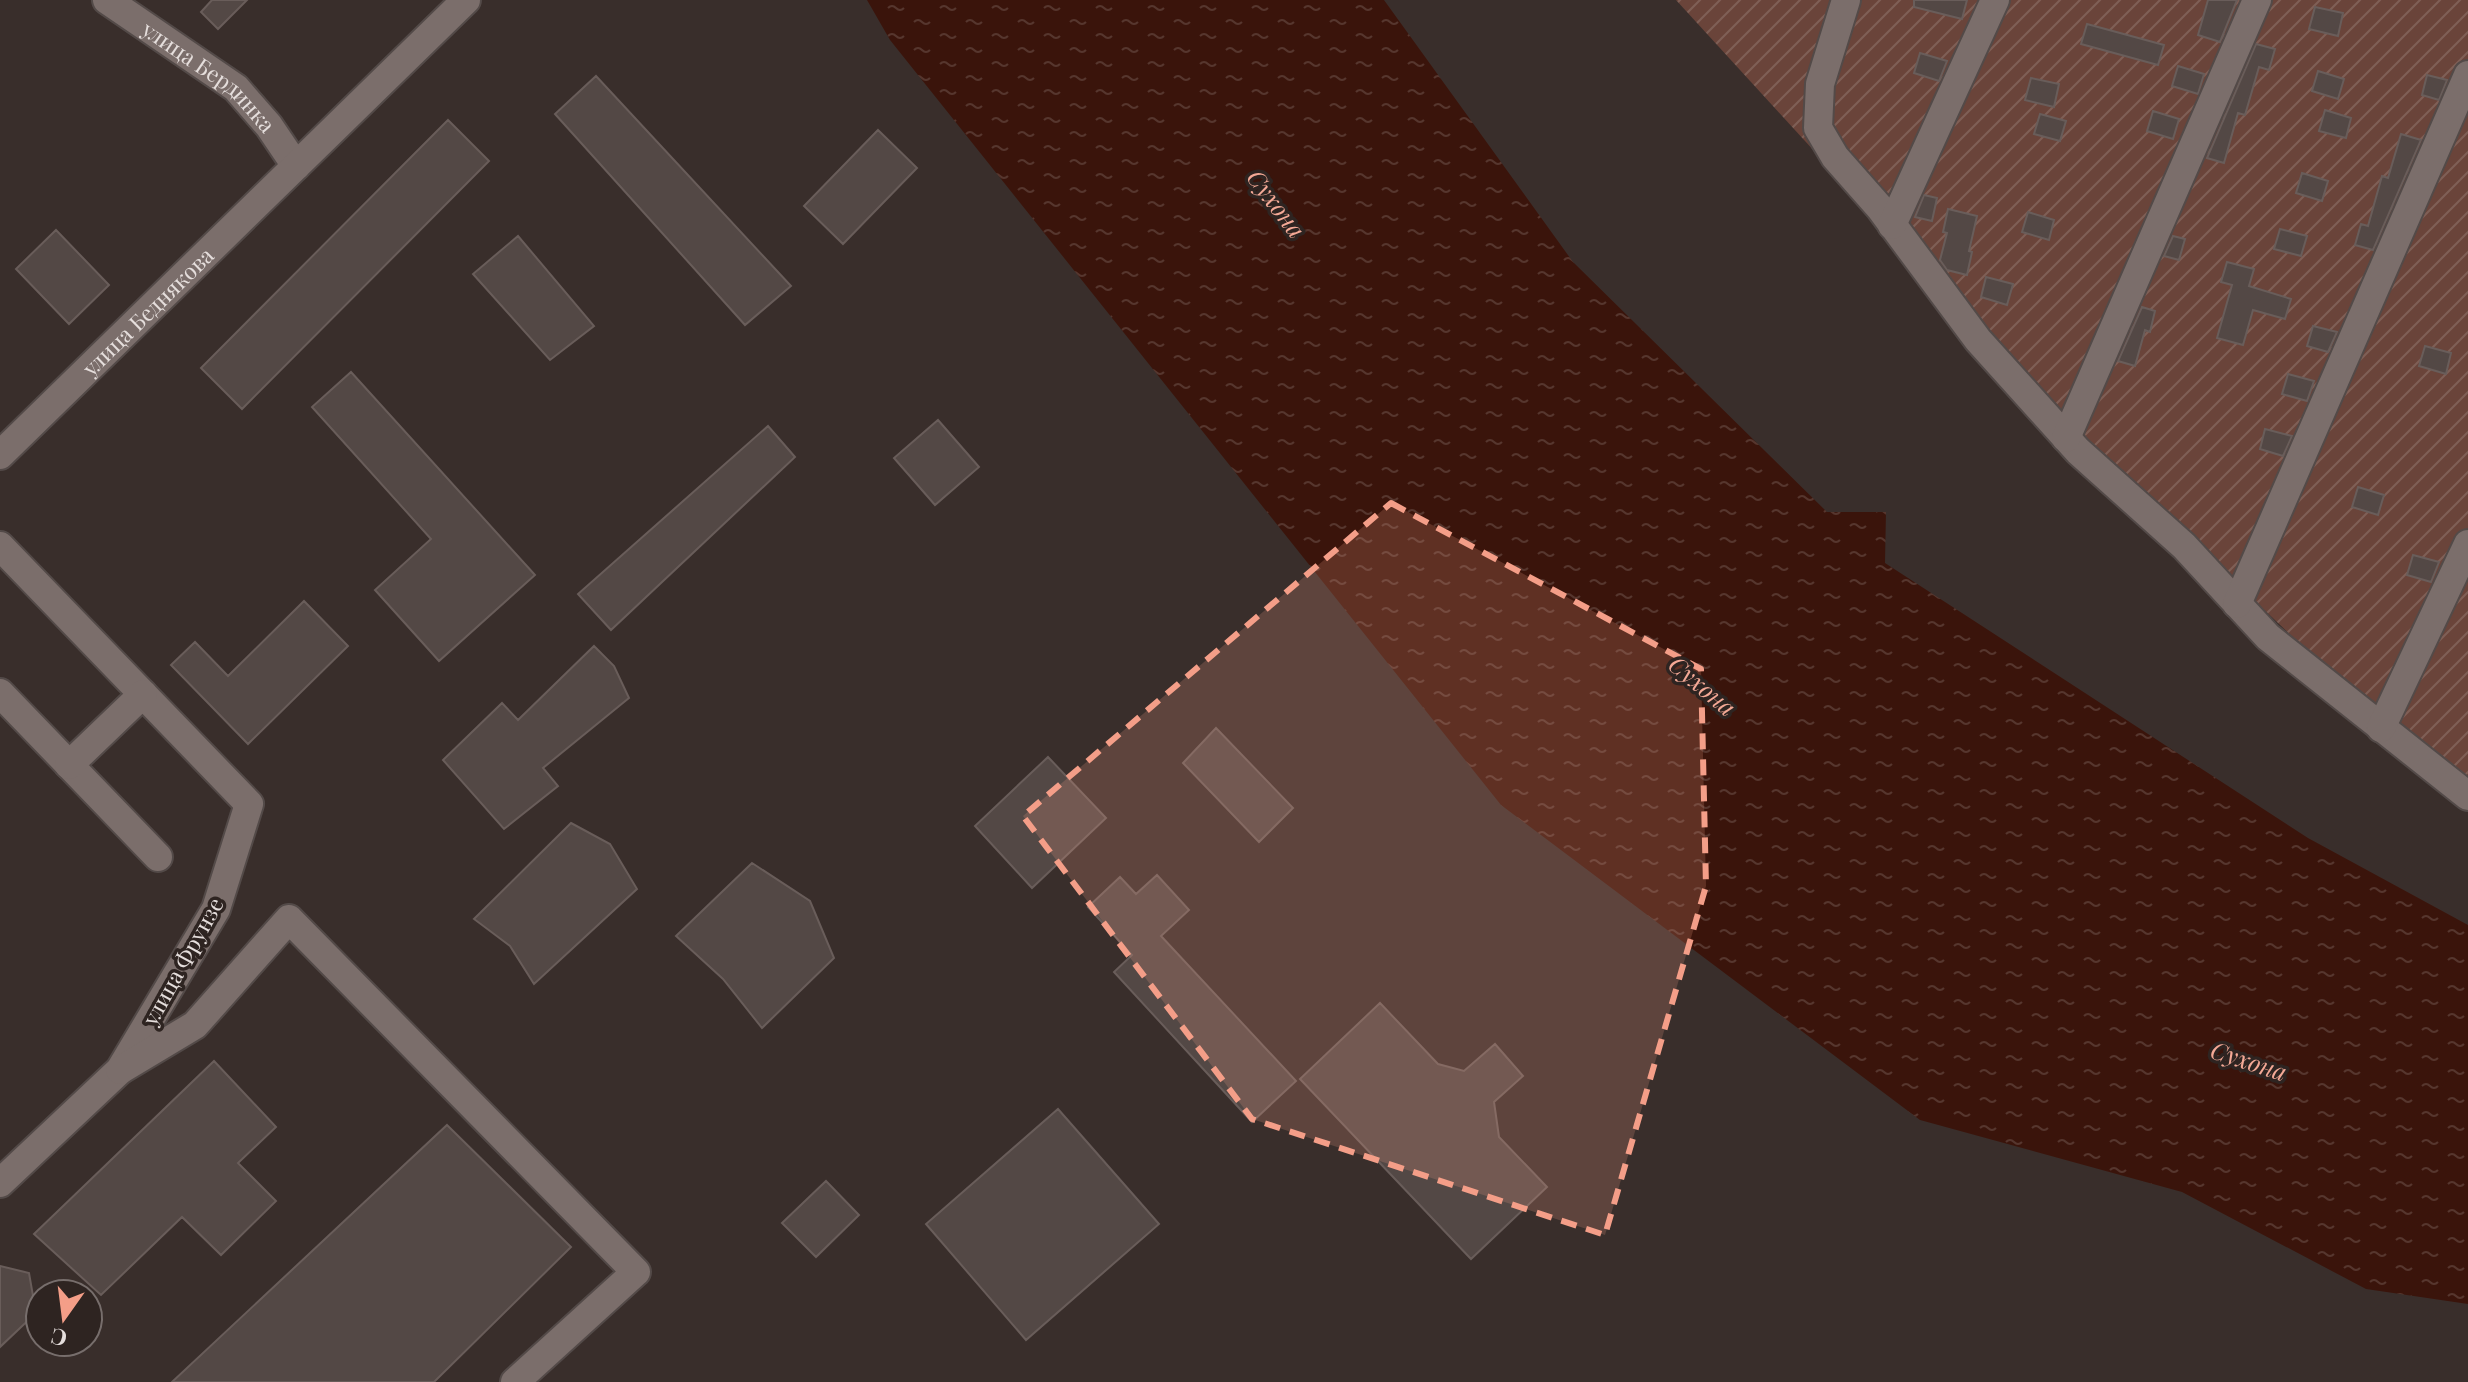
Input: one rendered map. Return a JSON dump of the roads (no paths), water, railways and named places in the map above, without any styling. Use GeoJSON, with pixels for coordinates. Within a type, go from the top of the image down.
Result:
{"type":"FeatureCollection","features":[{"type":"Feature","properties":{"kind":"street","name":"улица Бердинка"},"geometry":{"type":"LineString","coordinates":[[107,0],[236,88],[269,126],[296,166]]}},
{"type":"Feature","properties":{"kind":"street","name":"улица Беднякова"},"geometry":{"type":"LineString","coordinates":[[0,455],[466,0]]}},
{"type":"Feature","properties":{"kind":"street"},"geometry":{"type":"LineString","coordinates":[[1846,0],[1820,84],[1818,128],[1835,157],[1892,225],[1978,340],[2066,438],[2184,546],[2268,637],[2468,796]]}},
{"type":"Feature","properties":{"kind":"street"},"geometry":{"type":"LineString","coordinates":[[1892,225],[1995,0]]}},
{"type":"Feature","properties":{"kind":"street"},"geometry":{"type":"LineString","coordinates":[[2066,438],[2257,0]]}},
{"type":"Feature","properties":{"kind":"street"},"geometry":{"type":"LineString","coordinates":[[2237,604],[2468,75]]}},
{"type":"Feature","properties":{"kind":"street"},"geometry":{"type":"LineString","coordinates":[[2381,728],[2468,544]]}},
{"type":"Feature","properties":{"kind":"street","name":"улица Фрунзе"},"geometry":{"type":"LineString","coordinates":[[0,546],[249,804],[216,909],[120,1070],[0,1183]]}},
{"type":"Feature","properties":{"kind":"street"},"geometry":{"type":"LineString","coordinates":[[0,693],[158,857]]}},
{"type":"Feature","properties":{"kind":"street"},"geometry":{"type":"LineString","coordinates":[[69,765],[143,694]]}},
{"type":"Feature","properties":{"kind":"street"},"geometry":{"type":"LineString","coordinates":[[120,1070],[195,1025],[289,919],[636,1272],[515,1382]]}},
{"type":"Feature","properties":{"kind":"water","name":"Сухона"},"geometry":{"type":"Polygon","coordinates":[[[867,0],[1384,0],[1573,262],[1827,512],[1886,512],[1885,563],[2308,838],[2468,925],[2468,1304],[2366,1289],[2182,1192],[1920,1120],[1501,805],[890,40],[867,0]]]}}]}
